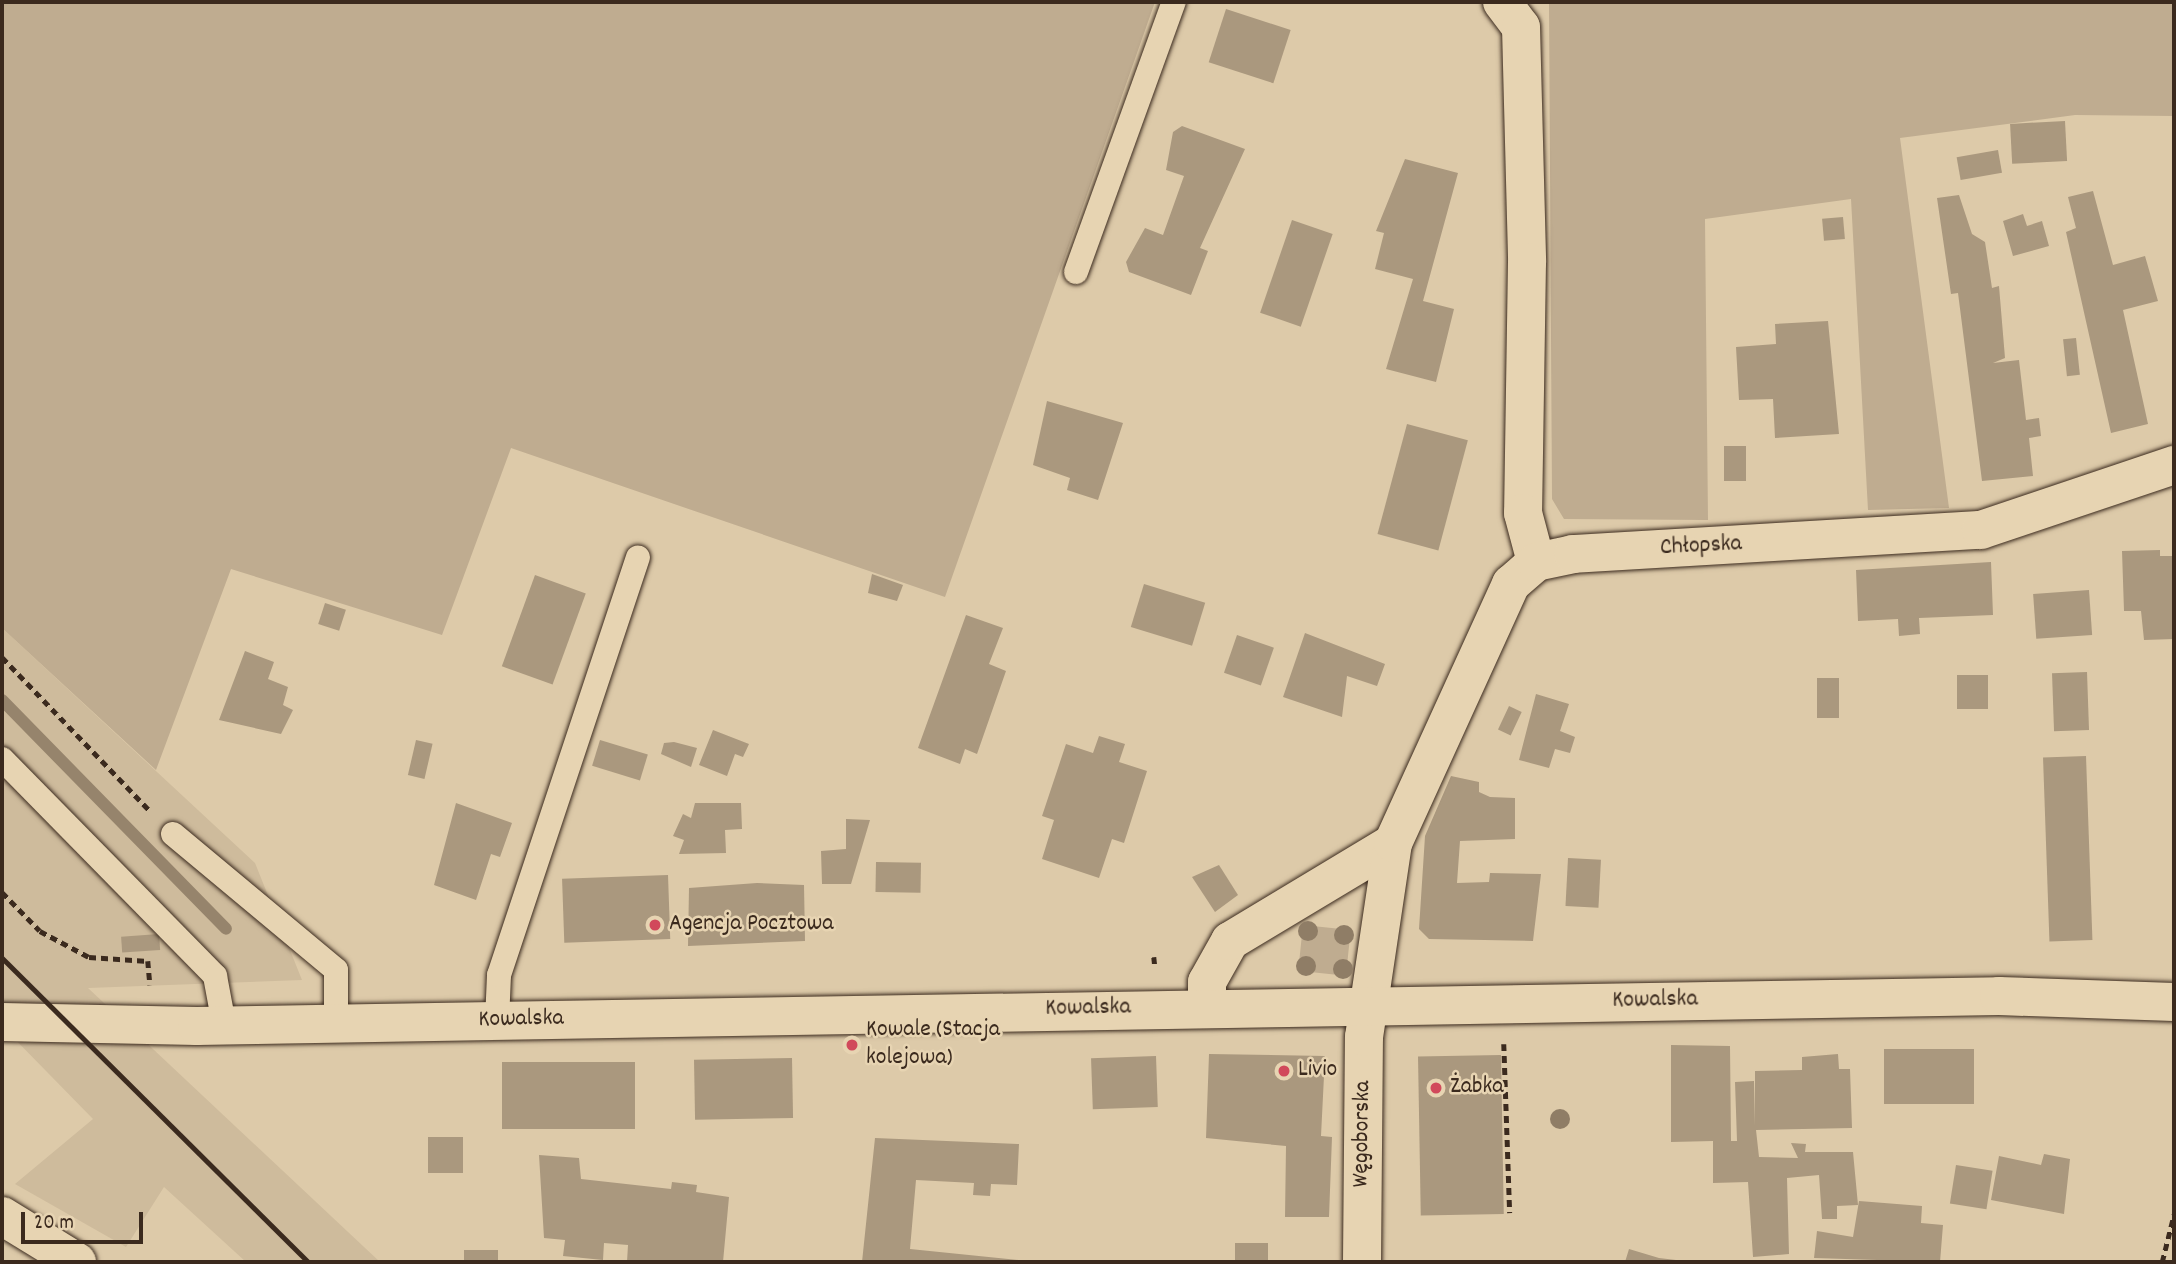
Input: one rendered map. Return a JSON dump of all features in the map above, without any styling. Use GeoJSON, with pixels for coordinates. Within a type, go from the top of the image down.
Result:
{"type":"FeatureCollection","features":[{"type":"Feature","properties":{"kind":"street"},"geometry":{"type":"LineString","coordinates":[[1502,2],[1521,27],[1527,262],[1523,513],[1536,562]]}},
{"type":"Feature","properties":{"kind":"street","name":"Chłopska"},"geometry":{"type":"LineString","coordinates":[[1370,1006],[1393,843],[1493,612],[1511,584],[1536,562],[1573,554],[1981,530],[2174,465]]}},
{"type":"Feature","properties":{"kind":"street"},"geometry":{"type":"LineString","coordinates":[[1207,1007],[1208,982],[1230,941],[1393,843]]}},
{"type":"Feature","properties":{"kind":"street","name":"Kowalska"},"geometry":{"type":"LineString","coordinates":[[2,1022],[336,1024],[1207,1007],[1999,996],[2174,1002]]}},
{"type":"Feature","properties":{"kind":"street","name":"Węgoborska"},"geometry":{"type":"LineString","coordinates":[[1362,1262],[1370,1006]]}},
{"type":"Feature","properties":{"kind":"street"},"geometry":{"type":"LineString","coordinates":[[2,1216],[77,1262]]}},
{"type":"Feature","properties":{"kind":"lane"},"geometry":{"type":"LineString","coordinates":[[1076,272],[1174,2]]}},
{"type":"Feature","properties":{"kind":"lane"},"geometry":{"type":"LineString","coordinates":[[497,1021],[499,975],[638,558]]}},
{"type":"Feature","properties":{"kind":"lane"},"geometry":{"type":"LineString","coordinates":[[2,759],[215,976],[224,1024]]}},
{"type":"Feature","properties":{"kind":"lane"},"geometry":{"type":"LineString","coordinates":[[173,834],[336,970],[336,1024]]}},
{"type":"Feature","properties":{"kind":"path"},"geometry":{"type":"LineString","coordinates":[[2,657],[173,834]]}},
{"type":"Feature","properties":{"kind":"path"},"geometry":{"type":"LineString","coordinates":[[2,892],[40,931],[89,957],[148,961],[152,1000]]}},
{"type":"Feature","properties":{"kind":"path"},"geometry":{"type":"LineString","coordinates":[[1154,957],[1155,967]]}},
{"type":"Feature","properties":{"kind":"path"},"geometry":{"type":"LineString","coordinates":[[1504,1038],[1510,1213]]}},
{"type":"Feature","properties":{"kind":"path"},"geometry":{"type":"LineString","coordinates":[[2162,1262],[2174,1214]]}},
{"type":"Feature","properties":{"kind":"shaded area"},"geometry":{"type":"Polygon","coordinates":[[[2,2],[1155,2],[945,597],[511,448],[442,635],[231,569],[156,770],[2,628],[2,2]]]}},
{"type":"Feature","properties":{"kind":"shaded area"},"geometry":{"type":"Polygon","coordinates":[[[1549,2],[2174,2],[2174,116],[2075,115],[1900,138],[1949,508],[1868,510],[1851,199],[1705,219],[1708,520],[1564,519],[1552,499],[1549,2]]]}},
{"type":"Feature","properties":{"kind":"shaded area"},"geometry":{"type":"Polygon","coordinates":[[[2,628],[255,863],[302,980],[88,988],[380,1262],[246,1262],[164,1187],[126,1247],[15,1184],[93,1119],[2,1026],[2,628]]]}},
{"type":"Feature","properties":{"kind":"shaded area"},"geometry":{"type":"Polygon","coordinates":[[[1303,925],[1351,930],[1346,976],[1298,971],[1303,925]]]}},
{"type":"Feature","properties":{"kind":"building"},"geometry":{"type":"Polygon","coordinates":[[[1226,9],[1291,30],[1273,83],[1209,62],[1226,9]]]}},
{"type":"Feature","properties":{"kind":"building"},"geometry":{"type":"Polygon","coordinates":[[[2065,121],[2067,161],[2012,164],[2010,124],[2065,121]]]}},
{"type":"Feature","properties":{"kind":"building"},"geometry":{"type":"Polygon","coordinates":[[[1182,126],[1245,149],[1200,248],[1208,251],[1191,295],[1129,272],[1126,262],[1145,228],[1163,235],[1184,176],[1166,170],[1173,132],[1182,126]]]}},
{"type":"Feature","properties":{"kind":"building"},"geometry":{"type":"Polygon","coordinates":[[[1998,150],[2002,173],[1961,180],[1957,157],[1998,150]]]}},
{"type":"Feature","properties":{"kind":"building"},"geometry":{"type":"Polygon","coordinates":[[[1405,159],[1458,173],[1423,301],[1454,309],[1436,382],[1386,369],[1413,279],[1375,269],[1384,233],[1376,231],[1405,159]]]}},
{"type":"Feature","properties":{"kind":"building"},"geometry":{"type":"Polygon","coordinates":[[[2093,191],[2113,265],[2145,256],[2158,301],[2123,310],[2148,424],[2111,433],[2066,232],[2076,228],[2068,197],[2093,191]]]}},
{"type":"Feature","properties":{"kind":"building"},"geometry":{"type":"Polygon","coordinates":[[[1959,195],[1972,234],[1985,242],[1992,288],[1999,286],[2005,358],[1993,363],[2019,360],[2026,420],[2039,418],[2041,436],[2029,438],[2033,476],[1982,481],[1958,293],[1951,294],[1937,198],[1959,195]]]}},
{"type":"Feature","properties":{"kind":"building"},"geometry":{"type":"Polygon","coordinates":[[[2023,214],[2027,226],[2042,221],[2049,246],[2013,256],[2003,221],[2023,214]]]}},
{"type":"Feature","properties":{"kind":"building"},"geometry":{"type":"Polygon","coordinates":[[[1843,217],[1845,239],[1824,241],[1822,219],[1843,217]]]}},
{"type":"Feature","properties":{"kind":"building"},"geometry":{"type":"Polygon","coordinates":[[[1292,220],[1333,234],[1301,327],[1260,313],[1292,220]]]}},
{"type":"Feature","properties":{"kind":"building"},"geometry":{"type":"Polygon","coordinates":[[[1828,321],[1839,434],[1775,438],[1773,399],[1739,400],[1736,347],[1776,344],[1775,324],[1828,321]]]}},
{"type":"Feature","properties":{"kind":"building"},"geometry":{"type":"Polygon","coordinates":[[[2076,338],[2080,375],[2067,376],[2063,339],[2076,338]]]}},
{"type":"Feature","properties":{"kind":"building"},"geometry":{"type":"Polygon","coordinates":[[[1047,401],[1123,423],[1098,500],[1067,490],[1070,478],[1033,465],[1047,401]]]}},
{"type":"Feature","properties":{"kind":"building"},"geometry":{"type":"Polygon","coordinates":[[[1407,424],[1468,440],[1438,550],[1377,534],[1407,424]]]}},
{"type":"Feature","properties":{"kind":"building"},"geometry":{"type":"Polygon","coordinates":[[[1724,446],[1746,446],[1746,481],[1724,481],[1724,446]]]}},
{"type":"Feature","properties":{"kind":"building"},"geometry":{"type":"Polygon","coordinates":[[[2160,550],[2160,556],[2174,556],[2174,639],[2144,640],[2141,611],[2124,611],[2122,551],[2160,550]]]}},
{"type":"Feature","properties":{"kind":"building"},"geometry":{"type":"Polygon","coordinates":[[[1991,562],[1993,615],[1919,618],[1920,634],[1899,636],[1898,619],[1858,621],[1856,570],[1991,562]]]}},
{"type":"Feature","properties":{"kind":"building"},"geometry":{"type":"Polygon","coordinates":[[[872,574],[903,585],[897,601],[868,593],[872,574]]]}},
{"type":"Feature","properties":{"kind":"building"},"geometry":{"type":"Polygon","coordinates":[[[535,575],[586,593],[553,685],[502,666],[535,575]]]}},
{"type":"Feature","properties":{"kind":"building"},"geometry":{"type":"Polygon","coordinates":[[[1144,584],[1205,603],[1192,646],[1131,627],[1144,584]]]}},
{"type":"Feature","properties":{"kind":"building"},"geometry":{"type":"Polygon","coordinates":[[[2089,590],[2092,635],[2036,639],[2033,594],[2089,590]]]}},
{"type":"Feature","properties":{"kind":"building"},"geometry":{"type":"Polygon","coordinates":[[[325,603],[346,610],[339,631],[318,624],[325,603]]]}},
{"type":"Feature","properties":{"kind":"building"},"geometry":{"type":"Polygon","coordinates":[[[966,615],[1003,628],[989,664],[1006,671],[977,754],[965,749],[960,764],[918,748],[966,615]]]}},
{"type":"Feature","properties":{"kind":"building"},"geometry":{"type":"Polygon","coordinates":[[[1305,633],[1385,664],[1377,686],[1347,676],[1342,717],[1283,697],[1305,633]]]}},
{"type":"Feature","properties":{"kind":"building"},"geometry":{"type":"Polygon","coordinates":[[[1237,635],[1274,648],[1261,686],[1224,673],[1237,635]]]}},
{"type":"Feature","properties":{"kind":"building"},"geometry":{"type":"Polygon","coordinates":[[[245,651],[274,662],[268,679],[288,687],[283,705],[293,710],[281,734],[219,720],[245,651]]]}},
{"type":"Feature","properties":{"kind":"building"},"geometry":{"type":"Polygon","coordinates":[[[2087,672],[2089,730],[2054,731],[2052,673],[2087,672]]]}},
{"type":"Feature","properties":{"kind":"building"},"geometry":{"type":"Polygon","coordinates":[[[1957,675],[1988,675],[1988,709],[1957,709],[1957,675]]]}},
{"type":"Feature","properties":{"kind":"building"},"geometry":{"type":"Polygon","coordinates":[[[1817,678],[1839,678],[1839,718],[1817,718],[1817,678]]]}},
{"type":"Feature","properties":{"kind":"building"},"geometry":{"type":"Polygon","coordinates":[[[1536,694],[1569,704],[1560,731],[1575,737],[1570,753],[1555,749],[1549,768],[1519,760],[1536,694]]]}},
{"type":"Feature","properties":{"kind":"building"},"geometry":{"type":"Polygon","coordinates":[[[1509,706],[1522,712],[1511,735],[1498,730],[1509,706]]]}},
{"type":"Feature","properties":{"kind":"building"},"geometry":{"type":"Polygon","coordinates":[[[713,730],[749,744],[743,757],[735,754],[727,776],[699,765],[713,730]]]}},
{"type":"Feature","properties":{"kind":"building"},"geometry":{"type":"Polygon","coordinates":[[[1099,736],[1125,744],[1119,762],[1147,771],[1124,843],[1112,839],[1099,878],[1042,859],[1054,820],[1042,816],[1066,744],[1093,753],[1099,736]]]}},
{"type":"Feature","properties":{"kind":"building"},"geometry":{"type":"Polygon","coordinates":[[[416,740],[433,744],[424,779],[408,775],[416,740]]]}},
{"type":"Feature","properties":{"kind":"building"},"geometry":{"type":"Polygon","coordinates":[[[600,740],[648,755],[640,780],[592,766],[600,740]]]}},
{"type":"Feature","properties":{"kind":"building"},"geometry":{"type":"Polygon","coordinates":[[[674,742],[697,748],[691,767],[661,754],[664,743],[674,742]]]}},
{"type":"Feature","properties":{"kind":"building"},"geometry":{"type":"Polygon","coordinates":[[[2086,756],[2092,940],[2049,941],[2043,758],[2086,756]]]}},
{"type":"Feature","properties":{"kind":"building"},"geometry":{"type":"Polygon","coordinates":[[[1451,776],[1479,782],[1479,792],[1490,797],[1515,798],[1515,839],[1460,841],[1457,883],[1489,882],[1490,873],[1541,874],[1533,941],[1429,939],[1419,929],[1425,836],[1451,776]]]}},
{"type":"Feature","properties":{"kind":"building"},"geometry":{"type":"Polygon","coordinates":[[[456,803],[512,823],[500,857],[491,854],[476,900],[434,885],[456,803]]]}},
{"type":"Feature","properties":{"kind":"building"},"geometry":{"type":"Polygon","coordinates":[[[695,803],[741,803],[742,829],[725,830],[726,853],[679,854],[684,840],[673,836],[683,814],[691,818],[695,803]]]}},
{"type":"Feature","properties":{"kind":"building"},"geometry":{"type":"Polygon","coordinates":[[[846,819],[870,820],[851,884],[822,884],[821,851],[846,849],[846,819]]]}},
{"type":"Feature","properties":{"kind":"building"},"geometry":{"type":"Polygon","coordinates":[[[1568,858],[1601,860],[1598,908],[1565,906],[1568,858]]]}},
{"type":"Feature","properties":{"kind":"building"},"geometry":{"type":"Polygon","coordinates":[[[876,862],[921,863],[920,893],[875,892],[876,862]]]}},
{"type":"Feature","properties":{"kind":"building"},"geometry":{"type":"Polygon","coordinates":[[[1219,865],[1238,895],[1215,912],[1192,877],[1219,865]]]}},
{"type":"Feature","properties":{"kind":"building"},"geometry":{"type":"Polygon","coordinates":[[[668,875],[670,939],[564,943],[562,879],[668,875]]]}},
{"type":"Feature","properties":{"kind":"building"},"geometry":{"type":"Polygon","coordinates":[[[757,883],[804,885],[805,941],[688,946],[689,888],[757,883]]]}},
{"type":"Feature","properties":{"kind":"building"},"geometry":{"type":"Polygon","coordinates":[[[159,934],[160,950],[122,953],[121,937],[159,934]]]}},
{"type":"Feature","properties":{"kind":"building"},"geometry":{"type":"Polygon","coordinates":[[[1671,1045],[1730,1046],[1731,1141],[1737,1141],[1735,1082],[1754,1081],[1755,1126],[1755,1071],[1802,1070],[1802,1057],[1838,1054],[1839,1069],[1850,1069],[1852,1128],[1756,1130],[1759,1157],[1798,1158],[1791,1143],[1806,1144],[1805,1152],[1853,1152],[1858,1205],[1837,1206],[1837,1219],[1822,1219],[1819,1175],[1787,1178],[1789,1254],[1753,1257],[1748,1182],[1713,1183],[1713,1141],[1671,1142],[1671,1045]]]}},
{"type":"Feature","properties":{"kind":"building"},"geometry":{"type":"Polygon","coordinates":[[[1884,1049],[1974,1049],[1974,1104],[1884,1104],[1884,1049]]]}},
{"type":"Feature","properties":{"kind":"building"},"geometry":{"type":"Polygon","coordinates":[[[1209,1054],[1325,1056],[1321,1136],[1332,1137],[1329,1217],[1285,1217],[1286,1146],[1206,1138],[1209,1054]]]}},
{"type":"Feature","properties":{"kind":"building"},"geometry":{"type":"Polygon","coordinates":[[[1501,1055],[1504,1214],[1421,1215],[1418,1056],[1501,1055]]]}},
{"type":"Feature","properties":{"kind":"building"},"geometry":{"type":"Polygon","coordinates":[[[1156,1056],[1158,1107],[1093,1109],[1091,1058],[1156,1056]]]}},
{"type":"Feature","properties":{"kind":"building"},"geometry":{"type":"Polygon","coordinates":[[[792,1058],[793,1118],[695,1120],[694,1060],[792,1058]]]}},
{"type":"Feature","properties":{"kind":"building"},"geometry":{"type":"Polygon","coordinates":[[[502,1062],[635,1062],[635,1129],[502,1129],[502,1062]]]}},
{"type":"Feature","properties":{"kind":"building"},"geometry":{"type":"Polygon","coordinates":[[[428,1137],[463,1137],[463,1173],[428,1173],[428,1137]]]}},
{"type":"Feature","properties":{"kind":"building"},"geometry":{"type":"Polygon","coordinates":[[[875,1138],[1019,1144],[1017,1185],[991,1184],[990,1196],[973,1195],[974,1183],[916,1180],[910,1249],[1039,1262],[862,1262],[875,1138]]]}},
{"type":"Feature","properties":{"kind":"building"},"geometry":{"type":"Polygon","coordinates":[[[2044,1154],[2070,1159],[2064,1214],[1991,1200],[1999,1156],[2041,1165],[2044,1154]]]}},
{"type":"Feature","properties":{"kind":"building"},"geometry":{"type":"Polygon","coordinates":[[[539,1155],[579,1158],[581,1179],[671,1189],[672,1182],[697,1185],[696,1192],[729,1197],[723,1262],[627,1262],[628,1245],[604,1243],[603,1260],[563,1256],[565,1240],[544,1238],[539,1155]]]}},
{"type":"Feature","properties":{"kind":"building"},"geometry":{"type":"Polygon","coordinates":[[[1956,1165],[1993,1171],[1986,1209],[1950,1204],[1956,1165]]]}},
{"type":"Feature","properties":{"kind":"building"},"geometry":{"type":"Polygon","coordinates":[[[1859,1201],[1922,1206],[1921,1223],[1943,1225],[1940,1262],[1814,1258],[1817,1231],[1853,1237],[1859,1201]]]}},
{"type":"Feature","properties":{"kind":"building"},"geometry":{"type":"Polygon","coordinates":[[[1235,1243],[1268,1243],[1268,1262],[1235,1262],[1235,1243]]]}},
{"type":"Feature","properties":{"kind":"building"},"geometry":{"type":"Polygon","coordinates":[[[1629,1249],[1659,1258],[1693,1262],[1625,1262],[1629,1249]]]}},
{"type":"Feature","properties":{"kind":"building"},"geometry":{"type":"Polygon","coordinates":[[[464,1250],[498,1250],[498,1262],[464,1262],[464,1250]]]}},
{"type":"Feature","properties":{"kind":"waterway"},"geometry":{"type":"LineString","coordinates":[[2,700],[226,929]]}},
{"type":"Feature","properties":{"kind":"railway"},"geometry":{"type":"LineString","coordinates":[[2,958],[308,1262]]}},
{"type":"Feature","properties":{"kind":"place","name":"Agencja Pocztowa"},"geometry":{"type":"Point","coordinates":[655,925]}},
{"type":"Feature","properties":{"kind":"place","name":"Kowale (Stacja kolejowa)"},"geometry":{"type":"Point","coordinates":[852,1045]}},
{"type":"Feature","properties":{"kind":"place","name":"Livio"},"geometry":{"type":"Point","coordinates":[1284,1071]}},
{"type":"Feature","properties":{"kind":"place","name":"Żabka"},"geometry":{"type":"Point","coordinates":[1436,1088]}}]}
